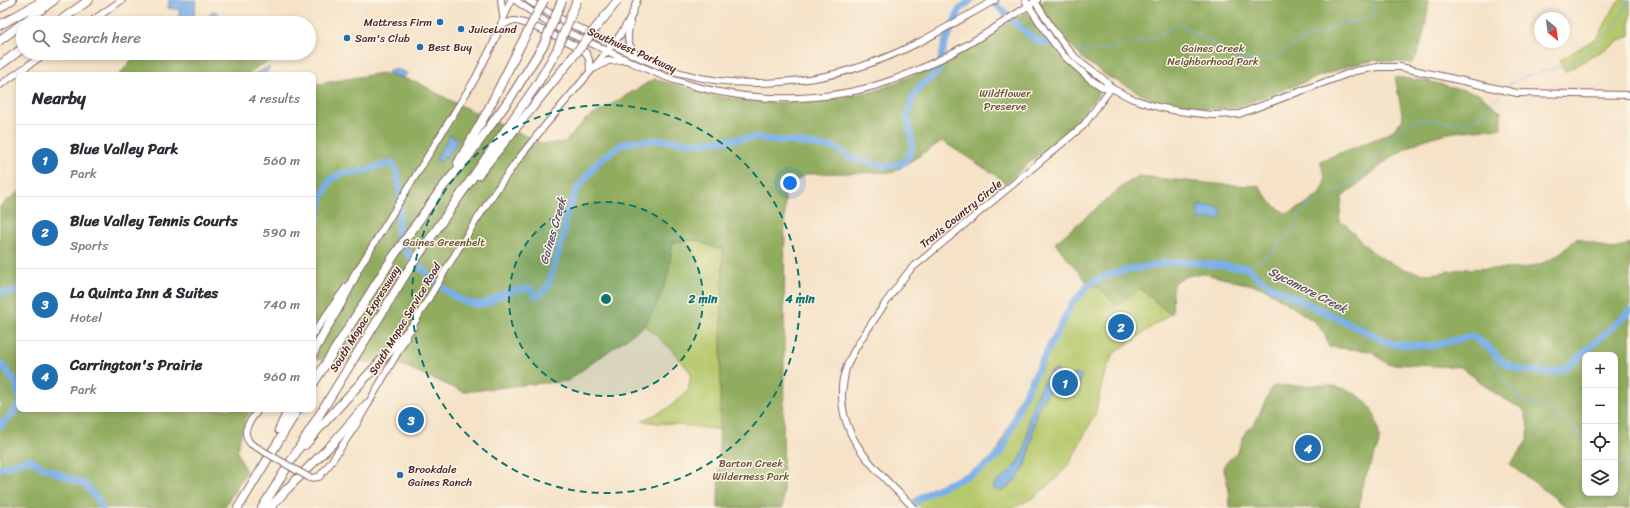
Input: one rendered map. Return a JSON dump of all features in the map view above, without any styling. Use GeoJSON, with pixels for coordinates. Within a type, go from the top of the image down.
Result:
{"type":"FeatureCollection","features":[{"type":"Feature","properties":{"kind":"highway"},"geometry":{"type":"LineString","coordinates":[[0,25],[44,0]]}},
{"type":"Feature","properties":{"kind":"highway"},"geometry":{"type":"LineString","coordinates":[[32,16],[54,0]]}},
{"type":"Feature","properties":{"kind":"highway"},"geometry":{"type":"LineString","coordinates":[[67,16],[89,0]]}},
{"type":"Feature","properties":{"kind":"highway"},"geometry":{"type":"LineString","coordinates":[[450,178],[487,112],[544,0]]}},
{"type":"Feature","properties":{"kind":"highway","name":"South Mopac Expressway"},"geometry":{"type":"LineString","coordinates":[[316,379],[374,286],[441,190],[468,157],[513,94],[544,44],[562,0]]}},
{"type":"Feature","properties":{"kind":"highway","name":"South Mopac Expressway"},"geometry":{"type":"LineString","coordinates":[[262,508],[391,298],[538,82],[557,50],[577,0]]}},
{"type":"Feature","properties":{"kind":"highway"},"geometry":{"type":"LineString","coordinates":[[463,191],[486,166],[618,0]]}},
{"type":"Feature","properties":{"kind":"highway"},"geometry":{"type":"LineString","coordinates":[[0,40],[16,28]]}},
{"type":"Feature","properties":{"kind":"highway"},"geometry":{"type":"LineString","coordinates":[[0,65],[16,53]]}},
{"type":"Feature","properties":{"kind":"highway"},"geometry":{"type":"LineString","coordinates":[[316,348],[326,327],[348,292],[356,273]]}},
{"type":"Feature","properties":{"kind":"highway"},"geometry":{"type":"LineString","coordinates":[[294,455],[304,446],[412,327]]}},
{"type":"Feature","properties":{"kind":"highway"},"geometry":{"type":"LineString","coordinates":[[270,508],[333,443],[367,404]]}},
{"type":"Feature","properties":{"kind":"highway"},"geometry":{"type":"LineString","coordinates":[[272,451],[277,435],[288,412]]}},
{"type":"Feature","properties":{"kind":"highway"},"geometry":{"type":"LineString","coordinates":[[238,508],[296,412]]}},
{"type":"Feature","properties":{"kind":"main road"},"geometry":{"type":"LineString","coordinates":[[0,9],[13,0]]}},
{"type":"Feature","properties":{"kind":"main road"},"geometry":{"type":"LineString","coordinates":[[99,16],[122,0]]}},
{"type":"Feature","properties":{"kind":"main road"},"geometry":{"type":"LineString","coordinates":[[501,0],[504,19]]}},
{"type":"Feature","properties":{"kind":"main road"},"geometry":{"type":"LineString","coordinates":[[316,330],[356,273],[475,79],[501,27],[511,0]]}},
{"type":"Feature","properties":{"kind":"main road","name":"Southwest Parkway"},"geometry":{"type":"LineString","coordinates":[[528,0],[554,16],[612,45],[664,68],[698,77],[739,82],[796,80],[835,74],[871,64],[912,46],[995,0]]}},
{"type":"Feature","properties":{"kind":"main road","name":"South Mopac Service Road"},"geometry":{"type":"LineString","coordinates":[[257,412],[246,428],[246,436],[252,444],[310,478],[319,477],[330,465],[356,425],[467,234],[514,166],[590,71],[608,51],[631,17],[637,0]]}},
{"type":"Feature","properties":{"kind":"main road","name":"Southwest Parkway"},"geometry":{"type":"LineString","coordinates":[[517,1],[551,24],[658,74],[698,87],[741,95],[804,98],[838,94],[888,81],[928,66],[946,57],[1017,13],[1027,3],[1035,1]]}},
{"type":"Feature","properties":{"kind":"main road"},"geometry":{"type":"LineString","coordinates":[[1035,1],[1066,47],[1085,66],[1108,82],[1111,88]]}},
{"type":"Feature","properties":{"kind":"main road"},"geometry":{"type":"LineString","coordinates":[[1027,3],[1050,38],[1075,67],[1102,87],[1111,88],[1133,99],[1158,107],[1178,111],[1219,115],[1248,111],[1348,73],[1378,67],[1400,67],[1517,93],[1630,95]]}},
{"type":"Feature","properties":{"kind":"main road"},"geometry":{"type":"LineString","coordinates":[[631,17],[627,40],[629,46],[638,56]]}},
{"type":"Feature","properties":{"kind":"main road"},"geometry":{"type":"LineString","coordinates":[[501,27],[513,21],[525,23],[575,46],[588,56],[590,71],[608,61],[627,60]]}},
{"type":"Feature","properties":{"kind":"main road"},"geometry":{"type":"LineString","coordinates":[[19,72],[36,60]]}},
{"type":"Feature","properties":{"kind":"main road"},"geometry":{"type":"LineString","coordinates":[[0,85],[16,74]]}},
{"type":"Feature","properties":{"kind":"main road","name":"Travis Country Circle"},"geometry":{"type":"LineString","coordinates":[[914,508],[865,457],[855,442],[846,422],[842,406],[842,393],[845,372],[850,359],[894,290],[911,269],[1083,126],[1111,88]]}},
{"type":"Feature","properties":{"kind":"green space","name":"Gaines Creek Neighborhood Park"},"geometry":{"type":"Polygon","coordinates":[[[1044,0],[1429,0],[1426,24],[1421,43],[1412,63],[1375,60],[1348,66],[1233,108],[1211,109],[1167,104],[1149,98],[1107,76],[1083,59],[1053,25],[1040,5],[1044,0]]]}},
{"type":"Feature","properties":{"kind":"green space"},"geometry":{"type":"Polygon","coordinates":[[[1620,0],[1630,0],[1630,35],[1565,72],[1559,61],[1598,37],[1615,6],[1620,0]]]}},
{"type":"Feature","properties":{"kind":"green space","name":"Gaines Greenbelt"},"geometry":{"type":"Polygon","coordinates":[[[1026,12],[1030,15],[1060,57],[1098,89],[1098,95],[1074,124],[1005,184],[1000,178],[942,141],[894,172],[807,174],[785,188],[783,508],[718,508],[723,248],[718,249],[697,240],[673,242],[668,275],[659,300],[645,325],[567,381],[464,392],[399,364],[316,359],[316,84],[381,73],[417,82],[453,102],[543,144],[565,142],[585,120],[654,79],[715,96],[767,103],[828,100],[875,91],[948,61],[1026,12]]]}},
{"type":"Feature","properties":{"kind":"green space"},"geometry":{"type":"Polygon","coordinates":[[[131,60],[272,60],[259,66],[251,72],[121,72],[131,60]]]}},
{"type":"Feature","properties":{"kind":"green space"},"geometry":{"type":"Polygon","coordinates":[[[1395,77],[1428,81],[1480,94],[1501,112],[1501,128],[1455,132],[1426,139],[1388,160],[1342,197],[1339,222],[1346,224],[1360,240],[1376,254],[1394,265],[1404,269],[1427,274],[1463,269],[1524,268],[1549,260],[1563,251],[1577,238],[1614,250],[1630,243],[1630,508],[1568,508],[1510,464],[1521,450],[1527,439],[1528,428],[1524,410],[1496,394],[1461,367],[1388,364],[1371,351],[1329,347],[1324,333],[1315,322],[1264,288],[1201,273],[1184,277],[1173,283],[1172,313],[1170,314],[1140,288],[1117,306],[1100,288],[1087,282],[1055,243],[1124,185],[1139,176],[1215,184],[1258,185],[1272,204],[1287,214],[1311,201],[1321,191],[1324,186],[1325,179],[1320,161],[1383,136],[1393,130],[1403,119],[1395,77]]]}},
{"type":"Feature","properties":{"kind":"green space"},"geometry":{"type":"Polygon","coordinates":[[[16,194],[16,412],[250,412],[245,419],[237,451],[246,472],[224,508],[0,508],[0,206],[16,194]]]}},
{"type":"Feature","properties":{"kind":"green space"},"geometry":{"type":"Polygon","coordinates":[[[785,238],[724,430],[641,421],[667,409],[688,391],[691,373],[671,349],[645,325],[567,381],[522,385],[673,242],[697,240],[718,249],[785,238]]]}},
{"type":"Feature","properties":{"kind":"green space"},"geometry":{"type":"Polygon","coordinates":[[[1118,268],[1170,314],[1113,354],[1104,375],[1095,414],[1069,464],[1055,480],[1033,498],[1013,508],[921,508],[912,501],[922,494],[980,466],[990,459],[998,450],[1021,398],[1067,309],[1091,278],[1118,268]]]}},
{"type":"Feature","properties":{"kind":"green space"},"geometry":{"type":"Polygon","coordinates":[[[1327,385],[1344,389],[1359,396],[1370,408],[1378,427],[1378,446],[1361,489],[1359,508],[1230,508],[1229,490],[1223,466],[1238,451],[1246,431],[1255,423],[1272,387],[1327,385]]]}},
{"type":"Feature","properties":{"kind":"water"},"geometry":{"type":"Polygon","coordinates":[[[169,0],[196,0],[194,16],[179,16],[180,10],[168,8],[169,0]]]}},
{"type":"Feature","properties":{"kind":"water"},"geometry":{"type":"Polygon","coordinates":[[[212,11],[215,11],[218,13],[219,16],[210,16],[212,11]]]}},
{"type":"Feature","properties":{"kind":"water"},"geometry":{"type":"Polygon","coordinates":[[[270,67],[267,72],[258,72],[270,67]]]}},
{"type":"Feature","properties":{"kind":"water"},"geometry":{"type":"Polygon","coordinates":[[[394,70],[407,73],[404,78],[388,74],[389,71],[394,70]]]}},
{"type":"Feature","properties":{"kind":"water"},"geometry":{"type":"Polygon","coordinates":[[[450,135],[458,140],[446,158],[444,157],[441,162],[436,159],[450,135]]]}},
{"type":"Feature","properties":{"kind":"water"},"geometry":{"type":"Polygon","coordinates":[[[1198,206],[1214,206],[1221,210],[1222,216],[1219,219],[1199,220],[1198,206]]]}},
{"type":"Feature","properties":{"kind":"water"},"geometry":{"type":"Polygon","coordinates":[[[1057,369],[1057,375],[1053,385],[1037,411],[1029,452],[1022,471],[1016,479],[1003,490],[1000,491],[994,489],[994,484],[1009,472],[1020,459],[1027,439],[1029,417],[1034,402],[1050,372],[1057,369]]]}},
{"type":"Feature","properties":{"kind":"water"},"geometry":{"type":"Polygon","coordinates":[[[1073,374],[1082,375],[1078,388],[1071,387],[1073,374]]]}},
{"type":"Feature","properties":{"kind":"waterway","name":"Gaines Creek"},"geometry":{"type":"LineString","coordinates":[[316,220],[322,197],[331,179],[344,173],[366,171],[391,162],[396,170],[400,189],[397,241],[425,272],[450,293],[475,304],[487,303],[501,295],[524,289],[531,289],[535,296],[540,294],[548,286],[564,233],[565,218],[577,189],[598,162],[619,146],[634,141],[661,140],[699,143],[758,137],[767,140],[788,141],[836,148],[850,158],[884,166],[903,163],[908,157],[912,148],[911,133],[907,117],[911,102],[919,87],[938,72],[945,43],[960,9],[971,0]]}},
{"type":"Feature","properties":{"kind":"waterway","name":"Gaines Creek"},"geometry":{"type":"LineString","coordinates":[[991,0],[1038,42],[1048,43]]}},
{"type":"Feature","properties":{"kind":"waterway","name":"Gaines Creek"},"geometry":{"type":"LineString","coordinates":[[1078,51],[1099,51],[1147,40],[1164,32],[1174,25],[1182,26],[1193,31],[1236,59],[1266,61],[1288,50],[1306,38],[1323,34],[1328,29],[1339,24],[1360,21],[1374,15],[1375,9],[1370,0]]}},
{"type":"Feature","properties":{"kind":"waterway"},"geometry":{"type":"LineString","coordinates":[[1507,85],[1524,77],[1562,66],[1579,58],[1615,27],[1630,0]]}},
{"type":"Feature","properties":{"kind":"waterway"},"geometry":{"type":"LineString","coordinates":[[1247,268],[1274,250],[1295,227],[1299,215],[1308,206],[1356,180],[1401,128],[1418,119],[1463,124],[1478,118],[1500,95]]}},
{"type":"Feature","properties":{"kind":"waterway","name":"Sycamore Creek"},"geometry":{"type":"LineString","coordinates":[[916,502],[926,495],[974,473],[995,459],[1003,449],[1021,402],[1072,304],[1091,283],[1100,278],[1126,270],[1167,263],[1186,262],[1247,268],[1270,286],[1392,344],[1431,346],[1472,336],[1488,347],[1501,360],[1510,366],[1521,370],[1551,373],[1562,370],[1578,358],[1630,311]]}},
{"type":"Feature","properties":{"kind":"waterway","name":"Gaines Creek"},"geometry":{"type":"LineString","coordinates":[[0,293],[16,291]]}},
{"type":"Feature","properties":{"kind":"waterway"},"geometry":{"type":"LineString","coordinates":[[1488,347],[1498,371],[1519,398],[1551,411],[1582,435]]}},
{"type":"Feature","properties":{"kind":"waterway","name":"Gaines Creek"},"geometry":{"type":"LineString","coordinates":[[0,363],[14,380],[16,386]]}},
{"type":"Feature","properties":{"kind":"waterway","name":"Gaines Creek"},"geometry":{"type":"LineString","coordinates":[[0,426],[16,410]]}},
{"type":"Feature","properties":{"kind":"waterway","name":"Gaines Creek"},"geometry":{"type":"LineString","coordinates":[[0,468],[29,459],[40,466],[86,485],[98,500],[102,508]]}},
{"type":"Feature","properties":{"kind":"waterway"},"geometry":{"type":"LineString","coordinates":[[1618,461],[1630,466]]}},
{"type":"Feature","properties":{"kind":"place","name":"Mattress Firm"},"geometry":{"type":"Point","coordinates":[440,22]}},
{"type":"Feature","properties":{"kind":"place","name":"JuiceLand"},"geometry":{"type":"Point","coordinates":[461,29]}},
{"type":"Feature","properties":{"kind":"place","name":"Sam's Club"},"geometry":{"type":"Point","coordinates":[347,38]}},
{"type":"Feature","properties":{"kind":"place","name":"Best Buy"},"geometry":{"type":"Point","coordinates":[420,47]}},
{"type":"Feature","properties":{"kind":"place","name":"Blue Valley Tennis Courts"},"geometry":{"type":"Point","coordinates":[1121,327]}},
{"type":"Feature","properties":{"kind":"place","name":"Blue Valley Park"},"geometry":{"type":"Point","coordinates":[1065,383]}},
{"type":"Feature","properties":{"kind":"place","name":"La Quinta Inn & Suites"},"geometry":{"type":"Point","coordinates":[411,420]}},
{"type":"Feature","properties":{"kind":"place","name":"Carrington's Prairie"},"geometry":{"type":"Point","coordinates":[1308,448]}},
{"type":"Feature","properties":{"kind":"place","name":"Brookdale Gaines Ranch"},"geometry":{"type":"Point","coordinates":[400,475]}},
{"type":"Feature","properties":{"kind":"park label","name":"Wildflower Preserve"},"geometry":{"type":"Point","coordinates":[1005,99]}},
{"type":"Feature","properties":{"kind":"park label","name":"Barton Creek Wilderness Park"},"geometry":{"type":"Point","coordinates":[751,469]}}]}
